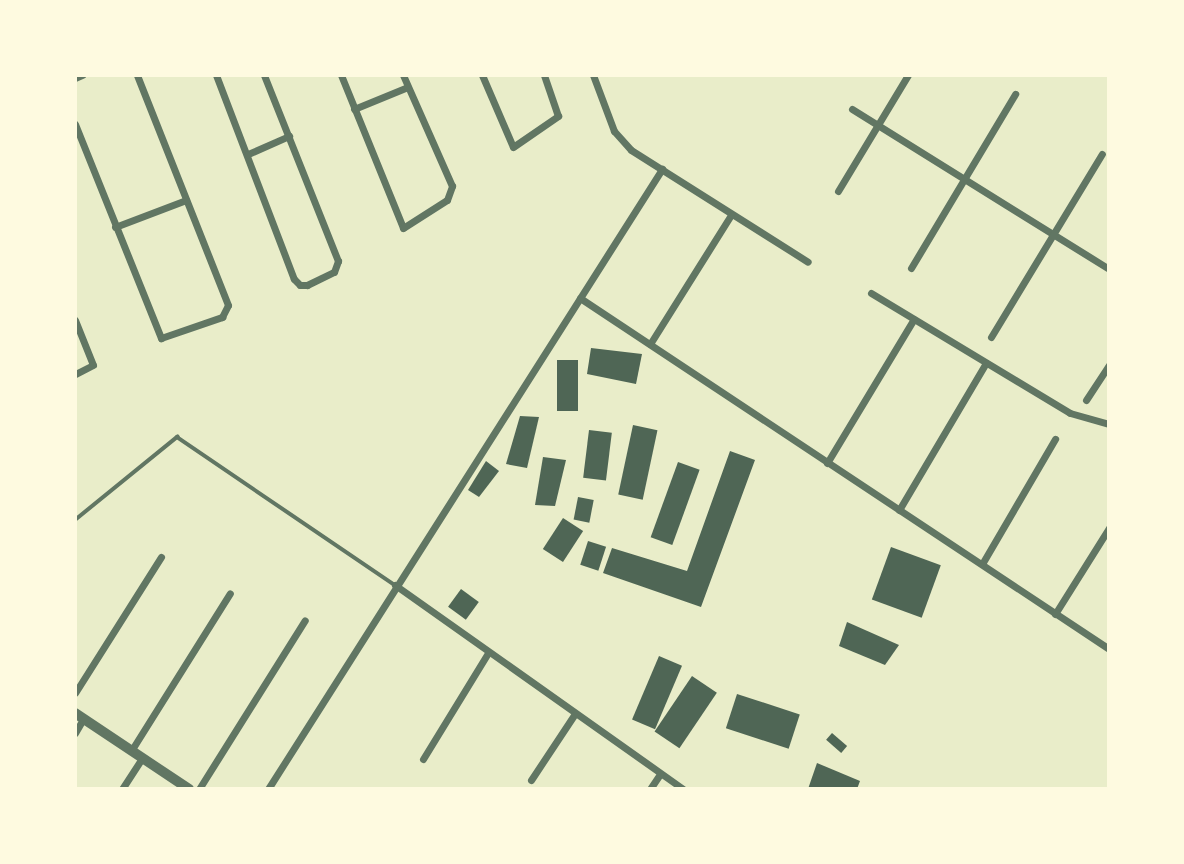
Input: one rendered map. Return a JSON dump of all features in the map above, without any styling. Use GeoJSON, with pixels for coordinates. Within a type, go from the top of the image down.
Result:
{"type":"FeatureCollection","features":[{"type":"Feature","properties":{"kind":"street"},"geometry":{"type":"LineString","coordinates":[[75,78],[82,75]]}},
{"type":"Feature","properties":{"kind":"street"},"geometry":{"type":"LineString","coordinates":[[75,124],[161,338],[170,338],[222,317],[228,305],[137,75]]}},
{"type":"Feature","properties":{"kind":"street"},"geometry":{"type":"LineString","coordinates":[[216,75],[294,279],[300,285],[307,285],[334,272],[338,261],[264,75]]}},
{"type":"Feature","properties":{"kind":"street"},"geometry":{"type":"LineString","coordinates":[[341,75],[398,222],[409,227],[447,200],[452,186],[403,75]]}},
{"type":"Feature","properties":{"kind":"street"},"geometry":{"type":"LineString","coordinates":[[482,75],[513,147],[558,116],[544,75]]}},
{"type":"Feature","properties":{"kind":"street"},"geometry":{"type":"LineString","coordinates":[[593,75],[614,131],[631,150],[808,262]]}},
{"type":"Feature","properties":{"kind":"street"},"geometry":{"type":"LineString","coordinates":[[838,191],[908,75]]}},
{"type":"Feature","properties":{"kind":"street"},"geometry":{"type":"LineString","coordinates":[[354,108],[408,87]]}},
{"type":"Feature","properties":{"kind":"street"},"geometry":{"type":"LineString","coordinates":[[911,268],[1015,94]]}},
{"type":"Feature","properties":{"kind":"street"},"geometry":{"type":"LineString","coordinates":[[852,109],[1109,269]]}},
{"type":"Feature","properties":{"kind":"street"},"geometry":{"type":"LineString","coordinates":[[248,154],[289,136]]}},
{"type":"Feature","properties":{"kind":"street"},"geometry":{"type":"LineString","coordinates":[[991,337],[1102,154]]}},
{"type":"Feature","properties":{"kind":"street"},"geometry":{"type":"LineString","coordinates":[[268,789],[395,585],[662,169]]}},
{"type":"Feature","properties":{"kind":"street"},"geometry":{"type":"LineString","coordinates":[[115,227],[186,200]]}},
{"type":"Feature","properties":{"kind":"street"},"geometry":{"type":"LineString","coordinates":[[650,344],[732,215]]}},
{"type":"Feature","properties":{"kind":"street"},"geometry":{"type":"LineString","coordinates":[[871,293],[1070,413],[1109,424]]}},
{"type":"Feature","properties":{"kind":"street"},"geometry":{"type":"LineString","coordinates":[[580,298],[1109,649]]}},
{"type":"Feature","properties":{"kind":"street"},"geometry":{"type":"LineString","coordinates":[[827,463],[914,319]]}},
{"type":"Feature","properties":{"kind":"street"},"geometry":{"type":"LineString","coordinates":[[75,320],[93,365],[75,374]]}},
{"type":"Feature","properties":{"kind":"street"},"geometry":{"type":"LineString","coordinates":[[899,510],[986,363]]}},
{"type":"Feature","properties":{"kind":"street"},"geometry":{"type":"LineString","coordinates":[[1086,400],[1109,365]]}},
{"type":"Feature","properties":{"kind":"street"},"geometry":{"type":"LineString","coordinates":[[982,564],[1055,439]]}},
{"type":"Feature","properties":{"kind":"street"},"geometry":{"type":"LineString","coordinates":[[1055,614],[1109,528]]}},
{"type":"Feature","properties":{"kind":"street"},"geometry":{"type":"LineString","coordinates":[[75,693],[161,557]]}},
{"type":"Feature","properties":{"kind":"street"},"geometry":{"type":"LineString","coordinates":[[395,585],[574,715],[682,789]]}},
{"type":"Feature","properties":{"kind":"street"},"geometry":{"type":"LineString","coordinates":[[131,751],[230,593]]}},
{"type":"Feature","properties":{"kind":"street"},"geometry":{"type":"LineString","coordinates":[[199,789],[304,620]]}},
{"type":"Feature","properties":{"kind":"street"},"geometry":{"type":"LineString","coordinates":[[423,759],[488,653]]}},
{"type":"Feature","properties":{"kind":"street"},"geometry":{"type":"LineString","coordinates":[[531,780],[574,715]]}},
{"type":"Feature","properties":{"kind":"street"},"geometry":{"type":"LineString","coordinates":[[75,733],[79,716],[185,788]]}},
{"type":"Feature","properties":{"kind":"street"},"geometry":{"type":"LineString","coordinates":[[122,789],[142,758]]}},
{"type":"Feature","properties":{"kind":"street"},"geometry":{"type":"LineString","coordinates":[[649,789],[660,774]]}},
{"type":"Feature","properties":{"kind":"lane"},"geometry":{"type":"LineString","coordinates":[[75,520],[177,437],[395,585]]}},
{"type":"Feature","properties":{"kind":"building"},"geometry":{"type":"Polygon","coordinates":[[[591,348],[642,354],[636,384],[587,374],[591,348]]]}},
{"type":"Feature","properties":{"kind":"building"},"geometry":{"type":"Polygon","coordinates":[[[557,360],[578,360],[578,411],[557,411],[557,360]]]}},
{"type":"Feature","properties":{"kind":"building"},"geometry":{"type":"Polygon","coordinates":[[[520,416],[539,417],[527,468],[506,464],[520,416]]]}},
{"type":"Feature","properties":{"kind":"building"},"geometry":{"type":"Polygon","coordinates":[[[633,425],[657,430],[643,500],[618,494],[633,425]]]}},
{"type":"Feature","properties":{"kind":"building"},"geometry":{"type":"Polygon","coordinates":[[[589,430],[612,433],[606,480],[583,478],[589,430]]]}},
{"type":"Feature","properties":{"kind":"building"},"geometry":{"type":"Polygon","coordinates":[[[730,451],[755,460],[701,607],[603,573],[612,548],[687,571],[730,451]]]}},
{"type":"Feature","properties":{"kind":"building"},"geometry":{"type":"Polygon","coordinates":[[[543,457],[566,460],[555,506],[535,505],[543,457]]]}},
{"type":"Feature","properties":{"kind":"building"},"geometry":{"type":"Polygon","coordinates":[[[486,461],[499,471],[479,497],[468,490],[486,461]]]}},
{"type":"Feature","properties":{"kind":"building"},"geometry":{"type":"Polygon","coordinates":[[[678,462],[700,470],[672,545],[651,537],[678,462]]]}},
{"type":"Feature","properties":{"kind":"building"},"geometry":{"type":"Polygon","coordinates":[[[578,497],[594,500],[589,523],[574,520],[578,497]]]}},
{"type":"Feature","properties":{"kind":"building"},"geometry":{"type":"Polygon","coordinates":[[[563,518],[583,531],[563,562],[543,549],[563,518]]]}},
{"type":"Feature","properties":{"kind":"building"},"geometry":{"type":"Polygon","coordinates":[[[588,541],[606,547],[598,571],[580,565],[588,541]]]}},
{"type":"Feature","properties":{"kind":"building"},"geometry":{"type":"Polygon","coordinates":[[[891,547],[941,565],[922,618],[872,600],[891,547]]]}},
{"type":"Feature","properties":{"kind":"building"},"geometry":{"type":"Polygon","coordinates":[[[461,589],[479,602],[466,620],[448,607],[461,589]]]}},
{"type":"Feature","properties":{"kind":"building"},"geometry":{"type":"Polygon","coordinates":[[[847,622],[899,645],[885,665],[839,646],[847,622]]]}},
{"type":"Feature","properties":{"kind":"building"},"geometry":{"type":"Polygon","coordinates":[[[659,656],[682,666],[655,729],[632,720],[659,656]]]}},
{"type":"Feature","properties":{"kind":"building"},"geometry":{"type":"Polygon","coordinates":[[[692,676],[717,693],[679,748],[655,732],[692,676]]]}},
{"type":"Feature","properties":{"kind":"building"},"geometry":{"type":"Polygon","coordinates":[[[737,694],[800,714],[789,749],[726,728],[737,694]]]}},
{"type":"Feature","properties":{"kind":"building"},"geometry":{"type":"Polygon","coordinates":[[[832,733],[847,746],[841,753],[826,740],[832,733]]]}},
{"type":"Feature","properties":{"kind":"building"},"geometry":{"type":"Polygon","coordinates":[[[817,763],[860,781],[857,789],[808,789],[817,763]]]}}]}
